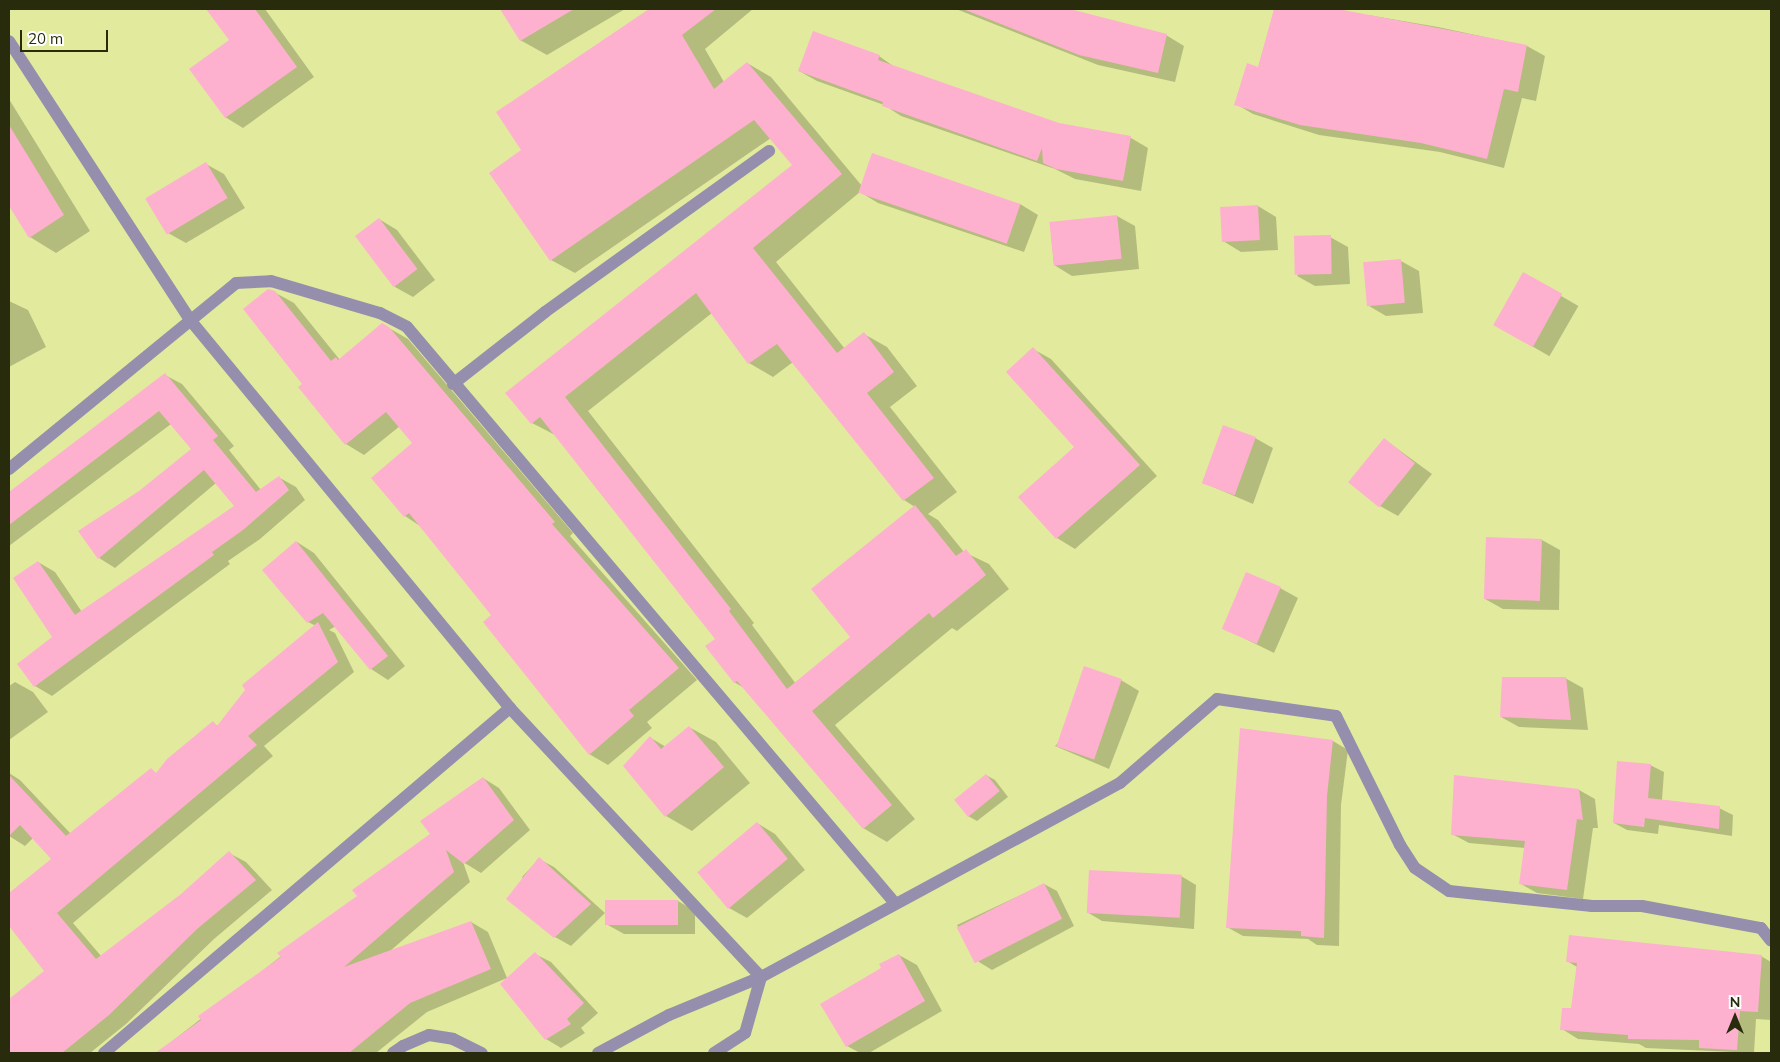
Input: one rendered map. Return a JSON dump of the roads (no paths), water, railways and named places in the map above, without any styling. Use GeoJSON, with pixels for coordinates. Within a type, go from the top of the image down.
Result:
{"type":"FeatureCollection","features":[{"type":"Feature","properties":{"kind":"street"},"geometry":{"type":"LineString","coordinates":[[9,41],[190,321],[510,708],[761,977]]}},
{"type":"Feature","properties":{"kind":"street"},"geometry":{"type":"LineString","coordinates":[[453,384],[546,312],[769,151]]}},
{"type":"Feature","properties":{"kind":"street"},"geometry":{"type":"LineString","coordinates":[[9,469],[236,283],[271,281],[380,313],[407,328],[894,902]]}},
{"type":"Feature","properties":{"kind":"street"},"geometry":{"type":"LineString","coordinates":[[598,1053],[669,1015],[761,977],[894,902],[1120,783],[1217,699],[1336,716],[1400,845],[1415,868],[1449,891],[1592,906],[1642,906],[1761,928],[1771,941]]}},
{"type":"Feature","properties":{"kind":"street"},"geometry":{"type":"LineString","coordinates":[[104,1053],[510,708]]}},
{"type":"Feature","properties":{"kind":"street"},"geometry":{"type":"LineString","coordinates":[[714,1053],[745,1033],[761,977]]}},
{"type":"Feature","properties":{"kind":"street"},"geometry":{"type":"LineString","coordinates":[[393,1053],[403,1046],[429,1035],[453,1039],[482,1053]]}}]}
